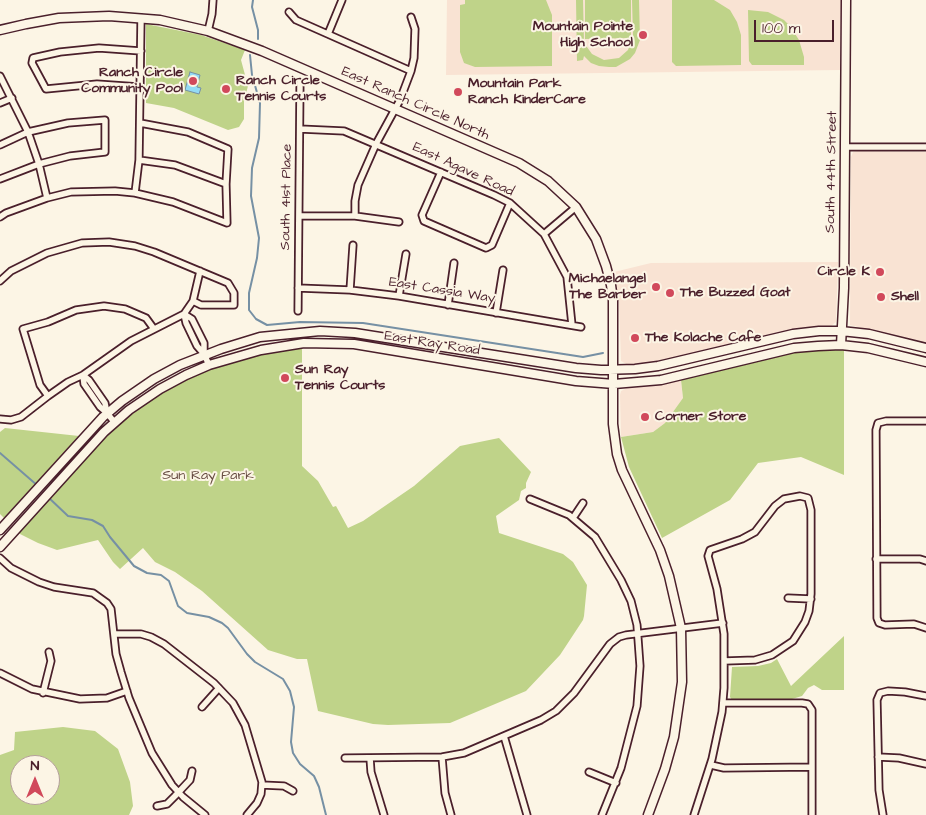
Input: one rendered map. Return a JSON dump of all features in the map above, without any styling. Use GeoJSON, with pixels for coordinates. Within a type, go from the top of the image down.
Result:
{"type":"FeatureCollection","features":[{"type":"Feature","properties":{"kind":"main road","name":"South 44th Street"},"geometry":{"type":"LineString","coordinates":[[841,345],[844,288],[846,0]]}},
{"type":"Feature","properties":{"kind":"main road","name":"East Ranch Circle North"},"geometry":{"type":"LineString","coordinates":[[0,30],[38,21],[109,16],[172,22],[208,31],[262,51],[529,168],[555,187],[576,207],[596,239],[606,266],[613,300],[613,424],[617,454],[622,470],[660,550],[670,576],[681,628],[682,682],[676,728],[665,769],[648,815]]}},
{"type":"Feature","properties":{"kind":"main road","name":"East Ray Road"},"geometry":{"type":"LineString","coordinates":[[0,530],[107,413],[154,379],[180,365],[204,354],[260,337],[320,331],[355,333],[576,368],[614,377],[661,380],[794,348],[841,345],[868,348],[926,362]]}},
{"type":"Feature","properties":{"kind":"main road","name":"East Ray Road"},"geometry":{"type":"LineString","coordinates":[[0,546],[91,446],[115,422],[142,401],[160,389],[209,365],[261,350],[304,343],[354,344],[576,381],[614,377],[792,334],[841,331],[869,334],[926,348]]}},
{"type":"Feature","properties":{"kind":"main road"},"geometry":{"type":"LineString","coordinates":[[478,364],[480,353]]}},
{"type":"Feature","properties":{"kind":"street"},"geometry":{"type":"LineString","coordinates":[[208,31],[213,0]]}},
{"type":"Feature","properties":{"kind":"street"},"geometry":{"type":"LineString","coordinates":[[328,34],[342,0]]}},
{"type":"Feature","properties":{"kind":"street"},"geometry":{"type":"LineString","coordinates":[[289,12],[296,20],[411,70]]}},
{"type":"Feature","properties":{"kind":"street"},"geometry":{"type":"LineString","coordinates":[[355,216],[358,185],[376,144],[395,109],[411,70],[414,58],[415,29],[411,17]]}},
{"type":"Feature","properties":{"kind":"street"},"geometry":{"type":"LineString","coordinates":[[135,194],[139,160],[141,18]]}},
{"type":"Feature","properties":{"kind":"street"},"geometry":{"type":"LineString","coordinates":[[140,87],[97,84],[46,89],[32,63],[33,58],[60,52],[99,48],[141,51]]}},
{"type":"Feature","properties":{"kind":"street"},"geometry":{"type":"LineString","coordinates":[[0,76],[28,132],[48,198]]}},
{"type":"Feature","properties":{"kind":"street","name":"South 41st Place"},"geometry":{"type":"LineString","coordinates":[[298,311],[300,83]]}},
{"type":"Feature","properties":{"kind":"street"},"geometry":{"type":"LineString","coordinates":[[0,103],[12,98]]}},
{"type":"Feature","properties":{"kind":"street"},"geometry":{"type":"LineString","coordinates":[[0,145],[28,132],[68,123],[105,120],[105,152],[70,156],[39,164],[0,179]]}},
{"type":"Feature","properties":{"kind":"street"},"geometry":{"type":"LineString","coordinates":[[0,217],[6,213],[48,198],[71,192],[93,190],[135,194],[172,202],[227,223],[226,184],[228,149],[188,132],[140,124]]}},
{"type":"Feature","properties":{"kind":"street","name":"East Agave Road"},"geometry":{"type":"LineString","coordinates":[[300,130],[344,131],[510,203],[544,234],[567,277],[572,325]]}},
{"type":"Feature","properties":{"kind":"street"},"geometry":{"type":"LineString","coordinates":[[845,147],[926,147]]}},
{"type":"Feature","properties":{"kind":"street"},"geometry":{"type":"LineString","coordinates":[[139,160],[175,165],[226,184]]}},
{"type":"Feature","properties":{"kind":"street"},"geometry":{"type":"LineString","coordinates":[[441,172],[422,215],[424,221],[486,248],[492,245],[510,203]]}},
{"type":"Feature","properties":{"kind":"street"},"geometry":{"type":"LineString","coordinates":[[544,234],[576,207]]}},
{"type":"Feature","properties":{"kind":"street"},"geometry":{"type":"LineString","coordinates":[[299,216],[355,216],[399,222]]}},
{"type":"Feature","properties":{"kind":"street"},"geometry":{"type":"LineString","coordinates":[[0,282],[11,270],[48,253],[82,243],[109,242],[135,246],[154,252],[228,283],[234,293],[234,304],[201,304],[193,301]]}},
{"type":"Feature","properties":{"kind":"street"},"geometry":{"type":"LineString","coordinates":[[350,290],[354,245]]}},
{"type":"Feature","properties":{"kind":"street"},"geometry":{"type":"LineString","coordinates":[[398,296],[406,254]]}},
{"type":"Feature","properties":{"kind":"street"},"geometry":{"type":"LineString","coordinates":[[448,305],[454,263]]}},
{"type":"Feature","properties":{"kind":"street"},"geometry":{"type":"LineString","coordinates":[[496,313],[503,270]]}},
{"type":"Feature","properties":{"kind":"street"},"geometry":{"type":"LineString","coordinates":[[0,419],[11,420],[21,417],[68,382],[83,375],[131,341],[184,314],[193,301],[200,271]]}},
{"type":"Feature","properties":{"kind":"street","name":"East Cassia Way"},"geometry":{"type":"LineString","coordinates":[[298,288],[350,290],[398,296],[581,327]]}},
{"type":"Feature","properties":{"kind":"street"},"geometry":{"type":"LineString","coordinates":[[48,396],[40,385],[23,329],[48,322],[76,310],[104,306],[125,309],[146,318],[154,329]]}},
{"type":"Feature","properties":{"kind":"street"},"geometry":{"type":"LineString","coordinates":[[184,314],[192,319],[204,343],[204,354],[209,365]]}},
{"type":"Feature","properties":{"kind":"street"},"geometry":{"type":"LineString","coordinates":[[83,375],[84,384],[100,408],[115,422]]}},
{"type":"Feature","properties":{"kind":"street"},"geometry":{"type":"LineString","coordinates":[[926,421],[878,423],[876,430],[877,618],[879,623],[884,625],[914,624],[926,628]]}},
{"type":"Feature","properties":{"kind":"street"},"geometry":{"type":"LineString","coordinates":[[694,815],[710,765],[723,703],[725,661],[723,623],[717,589],[708,556],[710,550],[742,539],[754,532],[775,506],[784,499],[800,496],[808,498],[811,510],[811,599],[805,622],[798,635],[777,653],[755,660],[725,661]]}},
{"type":"Feature","properties":{"kind":"street"},"geometry":{"type":"LineString","coordinates":[[530,499],[553,507],[573,518],[595,537],[617,572],[631,601],[638,633],[640,666],[637,706],[628,747],[602,815]]}},
{"type":"Feature","properties":{"kind":"street"},"geometry":{"type":"LineString","coordinates":[[573,518],[583,503]]}},
{"type":"Feature","properties":{"kind":"street"},"geometry":{"type":"LineString","coordinates":[[0,558],[11,568],[39,582],[98,595],[107,602],[111,609],[116,654],[127,691],[152,753],[178,792],[206,815]]}},
{"type":"Feature","properties":{"kind":"street"},"geometry":{"type":"LineString","coordinates":[[876,559],[920,559],[926,561]]}},
{"type":"Feature","properties":{"kind":"street"},"geometry":{"type":"LineString","coordinates":[[788,598],[811,599]]}},
{"type":"Feature","properties":{"kind":"street"},"geometry":{"type":"LineString","coordinates":[[345,758],[442,757],[464,753],[541,720],[556,711],[574,693],[610,644],[619,637],[723,623]]}},
{"type":"Feature","properties":{"kind":"street"},"geometry":{"type":"LineString","coordinates":[[114,634],[134,633],[151,637],[164,644],[219,688],[233,703],[245,725],[261,775],[261,794],[257,803],[247,815]]}},
{"type":"Feature","properties":{"kind":"street"},"geometry":{"type":"LineString","coordinates":[[43,693],[51,661],[49,652]]}},
{"type":"Feature","properties":{"kind":"street"},"geometry":{"type":"LineString","coordinates":[[0,673],[20,685],[43,693],[80,699],[94,700],[115,696],[127,691]]}},
{"type":"Feature","properties":{"kind":"street"},"geometry":{"type":"LineString","coordinates":[[202,707],[219,688]]}},
{"type":"Feature","properties":{"kind":"street"},"geometry":{"type":"LineString","coordinates":[[883,815],[879,790],[877,700],[880,692],[888,691],[926,696]]}},
{"type":"Feature","properties":{"kind":"street"},"geometry":{"type":"LineString","coordinates":[[723,703],[808,704],[812,710],[812,815]]}},
{"type":"Feature","properties":{"kind":"street"},"geometry":{"type":"LineString","coordinates":[[504,736],[527,815]]}},
{"type":"Feature","properties":{"kind":"street"},"geometry":{"type":"LineString","coordinates":[[442,757],[445,793],[452,815]]}},
{"type":"Feature","properties":{"kind":"street"},"geometry":{"type":"LineString","coordinates":[[878,757],[899,758],[926,764]]}},
{"type":"Feature","properties":{"kind":"street"},"geometry":{"type":"LineString","coordinates":[[370,758],[371,772],[384,815]]}},
{"type":"Feature","properties":{"kind":"street"},"geometry":{"type":"LineString","coordinates":[[710,765],[724,768],[812,767]]}},
{"type":"Feature","properties":{"kind":"street"},"geometry":{"type":"LineString","coordinates":[[157,806],[167,804],[190,780],[192,771]]}},
{"type":"Feature","properties":{"kind":"street"},"geometry":{"type":"LineString","coordinates":[[589,772],[616,782]]}},
{"type":"Feature","properties":{"kind":"street"},"geometry":{"type":"LineString","coordinates":[[262,785],[284,786],[293,791]]}},
{"type":"Feature","properties":{"kind":"shaded area","name":"Mountain Pointe High School"},"geometry":{"type":"Polygon","coordinates":[[[447,0],[841,0],[840,70],[446,75],[447,0]]]}},
{"type":"Feature","properties":{"kind":"shaded area"},"geometry":{"type":"Polygon","coordinates":[[[853,152],[926,152],[926,344],[850,325],[851,157],[853,152]]]}},
{"type":"Feature","properties":{"kind":"shaded area"},"geometry":{"type":"Polygon","coordinates":[[[838,262],[836,322],[830,327],[778,332],[662,361],[628,365],[621,361],[619,303],[614,272],[651,263],[838,262]]]}},
{"type":"Feature","properties":{"kind":"shaded area"},"geometry":{"type":"Polygon","coordinates":[[[681,380],[683,398],[665,423],[653,432],[621,437],[621,391],[627,388],[681,380]]]}},
{"type":"Feature","properties":{"kind":"green space"},"geometry":{"type":"Polygon","coordinates":[[[465,0],[546,0],[552,15],[552,66],[475,67],[464,63],[460,52],[460,5],[465,4],[465,0]]]}},
{"type":"Feature","properties":{"kind":"green space"},"geometry":{"type":"Polygon","coordinates":[[[576,0],[583,0],[584,43],[592,54],[604,60],[619,58],[628,50],[633,36],[632,0],[639,0],[640,40],[635,53],[630,59],[616,67],[599,66],[591,63],[584,56],[583,60],[577,61],[576,0]]]}},
{"type":"Feature","properties":{"kind":"green space"},"geometry":{"type":"Polygon","coordinates":[[[585,0],[631,0],[631,38],[585,39],[585,0]]]}},
{"type":"Feature","properties":{"kind":"green space"},"geometry":{"type":"Polygon","coordinates":[[[672,0],[714,0],[730,10],[737,22],[741,35],[741,65],[676,66],[672,62],[672,0]]]}},
{"type":"Feature","properties":{"kind":"green space"},"geometry":{"type":"Polygon","coordinates":[[[748,10],[768,12],[784,20],[799,40],[804,57],[804,65],[752,65],[749,61],[748,10]]]}},
{"type":"Feature","properties":{"kind":"green space"},"geometry":{"type":"Polygon","coordinates":[[[146,24],[201,35],[245,50],[241,60],[248,86],[244,101],[244,119],[239,127],[228,130],[174,108],[146,103],[146,24]]]}},
{"type":"Feature","properties":{"kind":"green space","name":"Sun Ray Park"},"geometry":{"type":"Polygon","coordinates":[[[302,348],[302,466],[318,481],[333,507],[336,506],[348,528],[363,521],[414,486],[460,446],[499,438],[531,472],[526,488],[521,491],[519,500],[496,516],[499,533],[563,554],[573,562],[587,585],[583,620],[560,655],[526,691],[450,723],[373,724],[318,711],[307,659],[297,659],[268,650],[202,591],[175,572],[155,562],[143,548],[120,569],[98,540],[57,550],[18,533],[98,445],[124,420],[161,393],[204,371],[226,363],[273,351],[302,348]]]}},
{"type":"Feature","properties":{"kind":"green space"},"geometry":{"type":"Polygon","coordinates":[[[844,350],[844,475],[801,457],[758,463],[730,500],[662,538],[629,467],[621,437],[653,432],[665,423],[683,398],[681,380],[783,354],[844,350]]]}},
{"type":"Feature","properties":{"kind":"green space"},"geometry":{"type":"Polygon","coordinates":[[[5,428],[79,436],[4,518],[0,514],[0,432],[5,428]]]}},
{"type":"Feature","properties":{"kind":"green space"},"geometry":{"type":"Polygon","coordinates":[[[844,636],[844,690],[822,690],[814,685],[808,688],[802,696],[792,699],[732,700],[730,697],[732,667],[758,666],[771,663],[777,659],[791,686],[844,636]]]}},
{"type":"Feature","properties":{"kind":"green space"},"geometry":{"type":"Polygon","coordinates":[[[63,727],[95,731],[118,749],[130,782],[133,806],[129,815],[0,815],[0,755],[14,750],[15,732],[63,727]]]}},
{"type":"Feature","properties":{"kind":"water","name":"Ranch Circle Community Pool"},"geometry":{"type":"Polygon","coordinates":[[[190,72],[200,75],[197,87],[201,88],[199,94],[185,90],[190,72]]]}},
{"type":"Feature","properties":{"kind":"waterway"},"geometry":{"type":"LineString","coordinates":[[253,0],[252,7],[258,30],[258,39]]}},
{"type":"Feature","properties":{"kind":"waterway"},"geometry":{"type":"LineString","coordinates":[[250,55],[252,75],[260,103],[259,138],[252,168],[251,196],[259,238],[257,258],[249,293],[249,310],[256,319],[267,325],[300,322],[363,323],[583,357],[603,353]]}},
{"type":"Feature","properties":{"kind":"waterway"},"geometry":{"type":"LineString","coordinates":[[0,453],[38,486]]}},
{"type":"Feature","properties":{"kind":"waterway"},"geometry":{"type":"LineString","coordinates":[[48,497],[68,516],[92,520],[103,526],[134,566],[147,573],[161,575],[169,581],[178,606],[187,613],[209,617],[222,623],[255,662],[283,679],[290,691],[294,707],[291,742],[293,753],[300,764],[314,776],[319,787],[326,815]]}},
{"type":"Feature","properties":{"kind":"place","name":"Mountain Pointe High School"},"geometry":{"type":"Point","coordinates":[643,35]}},
{"type":"Feature","properties":{"kind":"place","name":"Ranch Circle Community Pool"},"geometry":{"type":"Point","coordinates":[193,81]}},
{"type":"Feature","properties":{"kind":"place","name":"Ranch Circle Tennis Courts"},"geometry":{"type":"Point","coordinates":[226,89]}},
{"type":"Feature","properties":{"kind":"place","name":"Mountain Park Ranch KinderCare"},"geometry":{"type":"Point","coordinates":[458,92]}},
{"type":"Feature","properties":{"kind":"place","name":"Circle K"},"geometry":{"type":"Point","coordinates":[880,272]}},
{"type":"Feature","properties":{"kind":"place","name":"Michaelangel The Barber"},"geometry":{"type":"Point","coordinates":[656,287]}},
{"type":"Feature","properties":{"kind":"place","name":"The Buzzed Goat"},"geometry":{"type":"Point","coordinates":[670,293]}},
{"type":"Feature","properties":{"kind":"place","name":"Shell"},"geometry":{"type":"Point","coordinates":[881,297]}},
{"type":"Feature","properties":{"kind":"place","name":"The Kolache Cafe"},"geometry":{"type":"Point","coordinates":[635,338]}},
{"type":"Feature","properties":{"kind":"place","name":"Sun Ray Tennis Courts"},"geometry":{"type":"Point","coordinates":[285,378]}},
{"type":"Feature","properties":{"kind":"place","name":"Corner Store"},"geometry":{"type":"Point","coordinates":[645,417]}}]}
